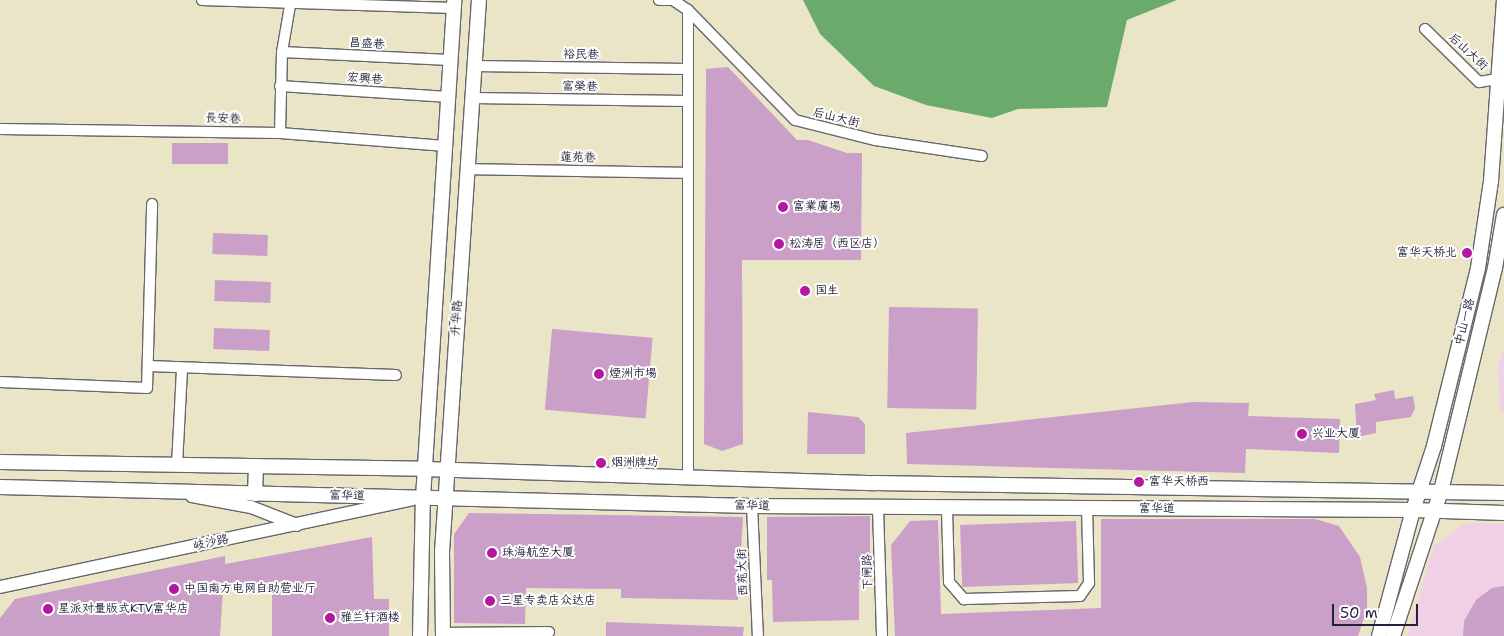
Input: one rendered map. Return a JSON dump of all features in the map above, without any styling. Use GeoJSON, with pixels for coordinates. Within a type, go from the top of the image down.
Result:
{"type":"FeatureCollection","features":[{"type":"Feature","properties":{"kind":"main road","name":"升华路"},"geometry":{"type":"LineString","coordinates":[[443,634],[447,470],[479,0]]}},
{"type":"Feature","properties":{"kind":"main road","name":"中山一路"},"geometry":{"type":"LineString","coordinates":[[1379,636],[1412,510],[1434,446],[1478,268],[1491,181],[1504,2]]}},
{"type":"Feature","properties":{"kind":"main road","name":"升华路"},"geometry":{"type":"LineString","coordinates":[[420,636],[424,469],[454,4]]}},
{"type":"Feature","properties":{"kind":"main road","name":"中山一路"},"geometry":{"type":"LineString","coordinates":[[1392,636],[1432,512],[1441,491],[1495,268],[1504,215]]}},
{"type":"Feature","properties":{"kind":"main road","name":"富华道"},"geometry":{"type":"LineString","coordinates":[[0,462],[1504,492]]}},
{"type":"Feature","properties":{"kind":"main road"},"geometry":{"type":"LineString","coordinates":[[255,494],[256,466]]}},
{"type":"Feature","properties":{"kind":"main road","name":"富华道"},"geometry":{"type":"LineString","coordinates":[[0,488],[752,506],[947,509],[1412,510],[1504,513]]}},
{"type":"Feature","properties":{"kind":"street"},"geometry":{"type":"LineString","coordinates":[[202,0],[291,3],[454,4]]}},
{"type":"Feature","properties":{"kind":"street"},"geometry":{"type":"LineString","coordinates":[[659,0],[673,0]]}},
{"type":"Feature","properties":{"kind":"street","name":"后山大街"},"geometry":{"type":"LineString","coordinates":[[673,0],[688,10],[795,120],[875,140],[982,156]]}},
{"type":"Feature","properties":{"kind":"street"},"geometry":{"type":"LineString","coordinates":[[280,133],[282,52],[291,3]]}},
{"type":"Feature","properties":{"kind":"street"},"geometry":{"type":"LineString","coordinates":[[688,10],[688,477]]}},
{"type":"Feature","properties":{"kind":"street","name":"后山大街"},"geometry":{"type":"LineString","coordinates":[[1425,29],[1479,82],[1498,78]]}},
{"type":"Feature","properties":{"kind":"street","name":"昌盛巷"},"geometry":{"type":"LineString","coordinates":[[282,52],[450,60]]}},
{"type":"Feature","properties":{"kind":"street","name":"裕民巷"},"geometry":{"type":"LineString","coordinates":[[474,66],[688,70]]}},
{"type":"Feature","properties":{"kind":"street","name":"宏興巷"},"geometry":{"type":"LineString","coordinates":[[280,86],[449,97]]}},
{"type":"Feature","properties":{"kind":"street","name":"富榮巷"},"geometry":{"type":"LineString","coordinates":[[472,98],[688,101]]}},
{"type":"Feature","properties":{"kind":"street","name":"長安巷"},"geometry":{"type":"LineString","coordinates":[[0,129],[280,133],[445,146]]}},
{"type":"Feature","properties":{"kind":"street","name":"蓮苑巷"},"geometry":{"type":"LineString","coordinates":[[467,169],[688,173]]}},
{"type":"Feature","properties":{"kind":"street"},"geometry":{"type":"LineString","coordinates":[[0,382],[147,388],[152,204]]}},
{"type":"Feature","properties":{"kind":"street"},"geometry":{"type":"LineString","coordinates":[[148,366],[396,376]]}},
{"type":"Feature","properties":{"kind":"street"},"geometry":{"type":"LineString","coordinates":[[177,465],[182,368]]}},
{"type":"Feature","properties":{"kind":"street"},"geometry":{"type":"LineString","coordinates":[[170,492],[251,507],[297,525]]}},
{"type":"Feature","properties":{"kind":"street","name":"岐沙路"},"geometry":{"type":"LineString","coordinates":[[0,587],[423,498]]}},
{"type":"Feature","properties":{"kind":"street","name":"西苑大街"},"geometry":{"type":"LineString","coordinates":[[752,506],[758,636]]}},
{"type":"Feature","properties":{"kind":"street","name":"下闸路"},"geometry":{"type":"LineString","coordinates":[[878,508],[882,636]]}},
{"type":"Feature","properties":{"kind":"street"},"geometry":{"type":"LineString","coordinates":[[947,509],[949,582],[964,599],[1080,596],[1089,583],[1088,509]]}},
{"type":"Feature","properties":{"kind":"street"},"geometry":{"type":"LineString","coordinates":[[443,634],[549,632]]}},
{"type":"Feature","properties":{"kind":"shaded area"},"geometry":{"type":"Polygon","coordinates":[[[1504,346],[1504,413],[1500,407],[1498,367],[1504,346]]]}},
{"type":"Feature","properties":{"kind":"shaded area"},"geometry":{"type":"Polygon","coordinates":[[[1466,523],[1504,524],[1504,636],[1407,636],[1434,546],[1466,523]]]}},
{"type":"Feature","properties":{"kind":"green space"},"geometry":{"type":"Polygon","coordinates":[[[803,0],[1177,0],[1127,20],[1107,107],[1018,109],[992,118],[926,105],[874,86],[820,34],[803,0]]]}},
{"type":"Feature","properties":{"kind":"building","name":"富業廣場"},"geometry":{"type":"Polygon","coordinates":[[[728,67],[797,140],[808,140],[847,153],[862,153],[861,260],[742,260],[743,444],[722,451],[704,444],[706,69],[728,67]]]}},
{"type":"Feature","properties":{"kind":"building"},"geometry":{"type":"Polygon","coordinates":[[[172,143],[228,143],[228,164],[172,164],[172,143]]]}},
{"type":"Feature","properties":{"kind":"building"},"geometry":{"type":"Polygon","coordinates":[[[213,233],[268,235],[267,256],[212,254],[213,233]]]}},
{"type":"Feature","properties":{"kind":"building"},"geometry":{"type":"Polygon","coordinates":[[[215,280],[271,282],[270,303],[214,301],[215,280]]]}},
{"type":"Feature","properties":{"kind":"building"},"geometry":{"type":"Polygon","coordinates":[[[889,307],[978,309],[976,410],[887,408],[889,307]]]}},
{"type":"Feature","properties":{"kind":"building"},"geometry":{"type":"Polygon","coordinates":[[[214,328],[270,330],[269,351],[213,349],[214,328]]]}},
{"type":"Feature","properties":{"kind":"building","name":"煙洲市場"},"geometry":{"type":"Polygon","coordinates":[[[552,329],[653,338],[646,418],[545,410],[552,329]]]}},
{"type":"Feature","properties":{"kind":"building"},"geometry":{"type":"Polygon","coordinates":[[[1394,390],[1395,399],[1413,396],[1415,408],[1411,417],[1376,422],[1376,433],[1357,437],[1355,404],[1376,400],[1374,394],[1394,390]]]}},
{"type":"Feature","properties":{"kind":"building"},"geometry":{"type":"Polygon","coordinates":[[[1193,402],[1249,403],[1248,416],[1340,419],[1339,453],[1246,449],[1245,473],[907,464],[906,433],[1193,402]]]}},
{"type":"Feature","properties":{"kind":"building"},"geometry":{"type":"Polygon","coordinates":[[[808,412],[858,417],[865,424],[865,454],[807,454],[808,412]]]}},
{"type":"Feature","properties":{"kind":"building"},"geometry":{"type":"Polygon","coordinates":[[[469,513],[743,517],[738,600],[621,598],[621,589],[526,588],[525,624],[454,623],[454,534],[469,513]]]}},
{"type":"Feature","properties":{"kind":"building"},"geometry":{"type":"Polygon","coordinates":[[[870,516],[870,580],[859,580],[859,620],[773,622],[772,580],[767,580],[767,517],[870,516]]]}},
{"type":"Feature","properties":{"kind":"building"},"geometry":{"type":"Polygon","coordinates":[[[1101,519],[1315,519],[1339,526],[1360,557],[1367,588],[1367,609],[1358,636],[895,636],[891,545],[910,521],[938,520],[941,614],[1101,608],[1101,519]]]}},
{"type":"Feature","properties":{"kind":"building"},"geometry":{"type":"Polygon","coordinates":[[[1076,521],[1078,583],[962,587],[960,525],[1076,521]]]}},
{"type":"Feature","properties":{"kind":"building"},"geometry":{"type":"Polygon","coordinates":[[[372,537],[374,599],[389,599],[389,636],[272,636],[272,589],[223,589],[220,636],[0,636],[0,618],[15,599],[225,556],[225,564],[372,537]]]}},
{"type":"Feature","properties":{"kind":"building"},"geometry":{"type":"Polygon","coordinates":[[[1504,586],[1504,636],[1463,636],[1464,621],[1476,600],[1492,588],[1504,586]]]}},
{"type":"Feature","properties":{"kind":"building"},"geometry":{"type":"Polygon","coordinates":[[[606,622],[744,627],[743,636],[606,636],[606,622]]]}},
{"type":"Feature","properties":{"kind":"place","name":"富業廣場"},"geometry":{"type":"Point","coordinates":[783,207]}},
{"type":"Feature","properties":{"kind":"place","name":"松涛居（西区店）"},"geometry":{"type":"Point","coordinates":[779,244]}},
{"type":"Feature","properties":{"kind":"place","name":"富华天桥北"},"geometry":{"type":"Point","coordinates":[1467,253]}},
{"type":"Feature","properties":{"kind":"place","name":"国生"},"geometry":{"type":"Point","coordinates":[805,291]}},
{"type":"Feature","properties":{"kind":"place","name":"煙洲市場"},"geometry":{"type":"Point","coordinates":[599,374]}},
{"type":"Feature","properties":{"kind":"place","name":"兴业大厦"},"geometry":{"type":"Point","coordinates":[1302,434]}},
{"type":"Feature","properties":{"kind":"place","name":"烟洲牌坊"},"geometry":{"type":"Point","coordinates":[601,463]}},
{"type":"Feature","properties":{"kind":"place","name":"富华天桥西"},"geometry":{"type":"Point","coordinates":[1139,482]}},
{"type":"Feature","properties":{"kind":"place","name":"珠海航空大厦"},"geometry":{"type":"Point","coordinates":[492,553]}},
{"type":"Feature","properties":{"kind":"place","name":"中国南方电网自助营业厅"},"geometry":{"type":"Point","coordinates":[174,589]}},
{"type":"Feature","properties":{"kind":"place","name":"三星专卖店众达店"},"geometry":{"type":"Point","coordinates":[490,601]}},
{"type":"Feature","properties":{"kind":"place","name":"星派对量版式KTV富华店"},"geometry":{"type":"Point","coordinates":[48,609]}},
{"type":"Feature","properties":{"kind":"place","name":"雅兰轩酒楼"},"geometry":{"type":"Point","coordinates":[330,618]}}]}
